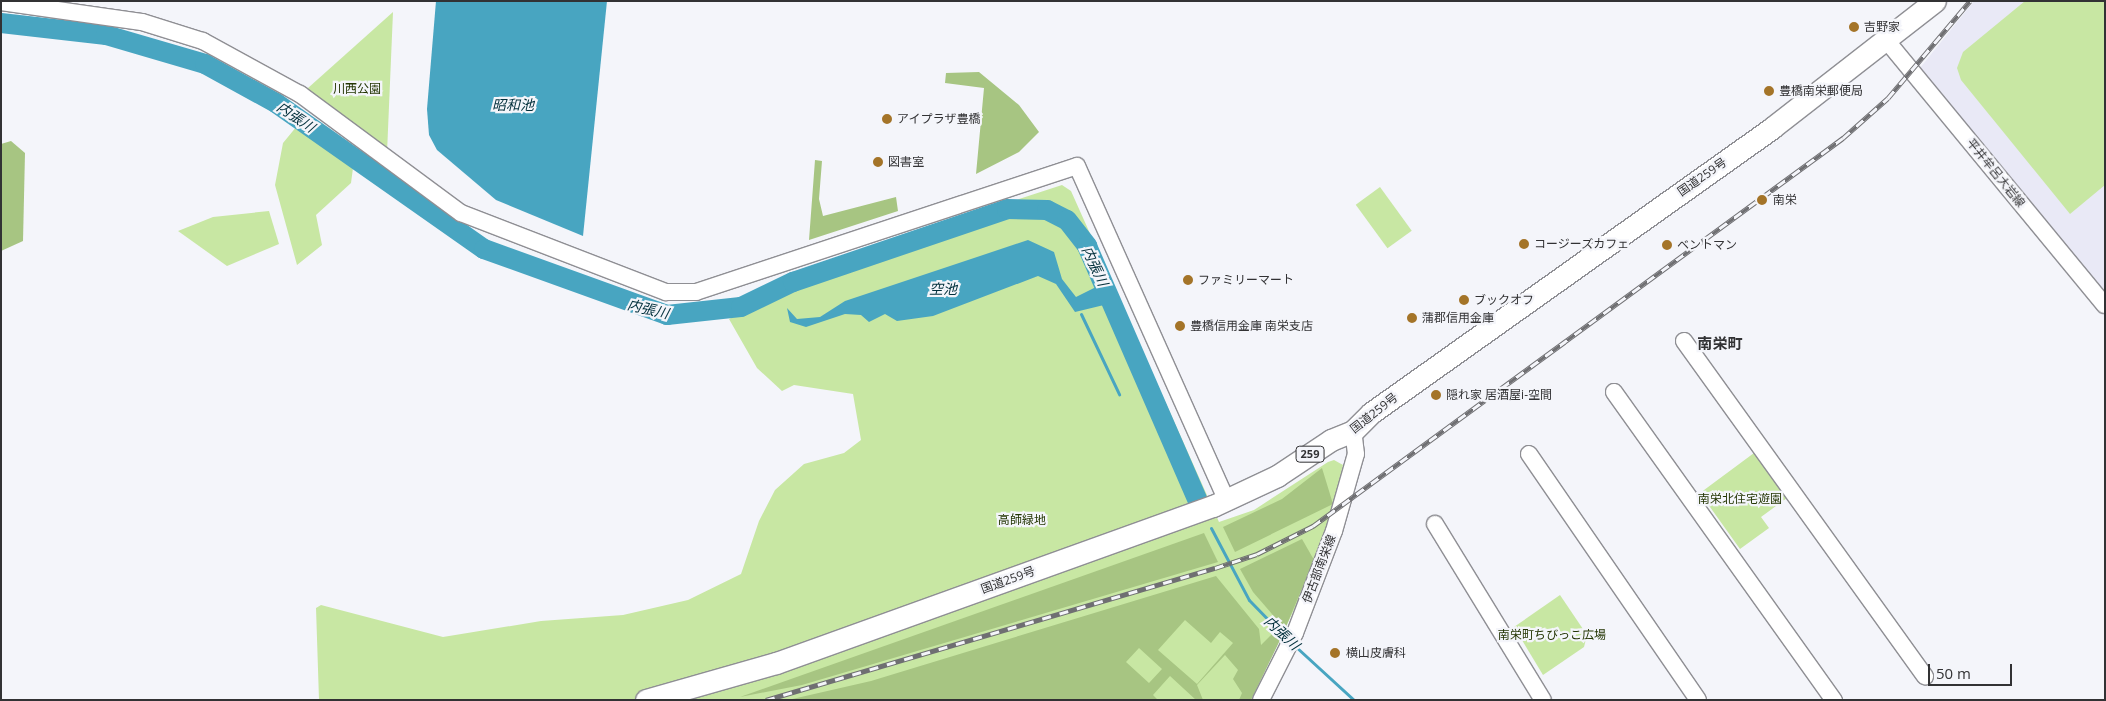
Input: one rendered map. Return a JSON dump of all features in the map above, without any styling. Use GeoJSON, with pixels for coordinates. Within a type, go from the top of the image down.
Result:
{"type":"FeatureCollection","features":[{"type":"Feature","properties":{"kind":"highway","name":"国道259号"},"geometry":{"type":"LineString","coordinates":[[646,700],[776,663],[1227,501],[1353,431],[1371,413],[1886,42],[1936,1]]}},
{"type":"Feature","properties":{"kind":"street"},"geometry":{"type":"LineString","coordinates":[[1,2],[142,22],[203,41],[300,94],[461,213],[666,292],[696,292],[1077,166],[1227,501]]}},
{"type":"Feature","properties":{"kind":"street","name":"平井牟呂大岩線"},"geometry":{"type":"LineString","coordinates":[[1886,42],[2105,305]]}},
{"type":"Feature","properties":{"kind":"street"},"geometry":{"type":"LineString","coordinates":[[1684,341],[1925,677]]}},
{"type":"Feature","properties":{"kind":"street"},"geometry":{"type":"LineString","coordinates":[[1614,392],[1834,700]]}},
{"type":"Feature","properties":{"kind":"street","name":"伊古部南栄線"},"geometry":{"type":"LineString","coordinates":[[1261,700],[1290,642],[1334,531],[1356,454],[1353,431]]}},
{"type":"Feature","properties":{"kind":"street"},"geometry":{"type":"LineString","coordinates":[[1529,454],[1698,700]]}},
{"type":"Feature","properties":{"kind":"street"},"geometry":{"type":"LineString","coordinates":[[1435,524],[1543,700]]}},
{"type":"Feature","properties":{"kind":"shaded area"},"geometry":{"type":"Polygon","coordinates":[[[1974,1],[2105,1],[2105,297],[1920,68],[1974,1]]]}},
{"type":"Feature","properties":{"kind":"green space"},"geometry":{"type":"Polygon","coordinates":[[[2025,1],[2105,1],[2105,185],[2070,214],[1961,80],[1957,68],[1963,52],[2025,1]]]}},
{"type":"Feature","properties":{"kind":"green space","name":"川西公園"},"geometry":{"type":"Polygon","coordinates":[[[393,12],[387,153],[308,93],[308,88],[393,12]]]}},
{"type":"Feature","properties":{"kind":"green space"},"geometry":{"type":"Polygon","coordinates":[[[979,72],[1019,105],[1039,132],[1019,152],[976,174],[984,88],[945,83],[946,73],[979,72]]]}},
{"type":"Feature","properties":{"kind":"green space"},"geometry":{"type":"Polygon","coordinates":[[[297,126],[353,168],[351,183],[316,215],[322,245],[297,265],[275,185],[283,143],[297,126]]]}},
{"type":"Feature","properties":{"kind":"green space"},"geometry":{"type":"Polygon","coordinates":[[[11,141],[25,153],[23,241],[1,251],[1,144],[11,141]]]}},
{"type":"Feature","properties":{"kind":"green space"},"geometry":{"type":"Polygon","coordinates":[[[815,160],[822,161],[819,199],[823,216],[896,197],[898,211],[809,240],[815,160]]]}},
{"type":"Feature","properties":{"kind":"green space","name":"高師緑地"},"geometry":{"type":"Polygon","coordinates":[[[1062,185],[1071,191],[1219,522],[1254,510],[1328,462],[1334,460],[1343,465],[1331,515],[1302,593],[1251,700],[319,700],[316,608],[321,605],[443,637],[541,621],[623,615],[688,600],[741,574],[759,521],[775,490],[804,464],[844,453],[861,440],[853,394],[794,385],[782,391],[757,368],[729,319],[800,284],[796,272],[1062,185]]]}},
{"type":"Feature","properties":{"kind":"green space"},"geometry":{"type":"Polygon","coordinates":[[[1380,187],[1412,231],[1387,248],[1356,205],[1380,187]]]}},
{"type":"Feature","properties":{"kind":"green space"},"geometry":{"type":"Polygon","coordinates":[[[269,211],[279,244],[227,266],[178,231],[213,217],[269,211]]]}},
{"type":"Feature","properties":{"kind":"green space","name":"南栄北住宅遊園"},"geometry":{"type":"Polygon","coordinates":[[[1754,453],[1787,498],[1761,517],[1769,528],[1740,549],[1700,493],[1754,453]]]}},
{"type":"Feature","properties":{"kind":"green space"},"geometry":{"type":"Polygon","coordinates":[[[1322,468],[1333,504],[1235,552],[1223,527],[1282,499],[1322,468]]]}},
{"type":"Feature","properties":{"kind":"green space"},"geometry":{"type":"Polygon","coordinates":[[[1204,533],[1218,562],[802,685],[740,697],[1204,533]]]}},
{"type":"Feature","properties":{"kind":"green space"},"geometry":{"type":"Polygon","coordinates":[[[1302,539],[1314,560],[1285,629],[1253,592],[1240,569],[1302,539]]]}},
{"type":"Feature","properties":{"kind":"green space"},"geometry":{"type":"Polygon","coordinates":[[[1216,576],[1259,629],[1261,645],[1273,633],[1280,640],[1251,700],[1239,700],[1242,693],[1233,679],[1238,670],[1225,655],[1197,685],[1203,700],[1196,700],[1170,676],[1153,695],[1158,700],[788,700],[871,681],[1216,576]],[[1185,620],[1158,650],[1197,684],[1233,643],[1220,632],[1211,643],[1185,620]],[[1139,648],[1126,662],[1149,683],[1162,669],[1139,648]]]}},
{"type":"Feature","properties":{"kind":"green space","name":"南栄町ちびっこ広場"},"geometry":{"type":"Polygon","coordinates":[[[1560,595],[1587,635],[1584,647],[1543,675],[1514,627],[1560,595]]]}},
{"type":"Feature","properties":{"kind":"water","name":"昭和池"},"geometry":{"type":"Polygon","coordinates":[[[436,1],[607,1],[583,236],[496,200],[437,150],[429,135],[427,109],[436,1]]]}},
{"type":"Feature","properties":{"kind":"water","name":"空池"},"geometry":{"type":"Polygon","coordinates":[[[1028,240],[1054,252],[1062,279],[1076,297],[1098,286],[1104,305],[1075,312],[1056,284],[1038,276],[933,316],[897,321],[885,314],[869,322],[861,315],[845,314],[806,327],[790,322],[787,308],[797,319],[820,317],[845,301],[1028,240]]]}},
{"type":"Feature","properties":{"kind":"waterway","name":"内張川"},"geometry":{"type":"LineString","coordinates":[[1,23],[106,35],[205,64],[276,103],[484,249],[667,315],[741,307],[793,282],[1007,209],[1047,210],[1067,220],[1087,246],[1197,499]]}},
{"type":"Feature","properties":{"kind":"waterway"},"geometry":{"type":"LineString","coordinates":[[1081,314],[1119,394]]}},
{"type":"Feature","properties":{"kind":"waterway","name":"内張川"},"geometry":{"type":"LineString","coordinates":[[1211,528],[1249,600],[1287,639]]}},
{"type":"Feature","properties":{"kind":"waterway","name":"内張川"},"geometry":{"type":"LineString","coordinates":[[1295,646],[1354,700]]}},
{"type":"Feature","properties":{"kind":"railway"},"geometry":{"type":"LineString","coordinates":[[766,700],[1215,568],[1257,554],[1313,526],[1843,138],[1888,98],[1970,1]]}},
{"type":"Feature","properties":{"kind":"place","name":"吉野家"},"geometry":{"type":"Point","coordinates":[1854,27]}},
{"type":"Feature","properties":{"kind":"place","name":"豊橋南栄郵便局"},"geometry":{"type":"Point","coordinates":[1769,91]}},
{"type":"Feature","properties":{"kind":"place","name":"アイプラザ豊橋"},"geometry":{"type":"Point","coordinates":[887,119]}},
{"type":"Feature","properties":{"kind":"place","name":"図書室"},"geometry":{"type":"Point","coordinates":[878,162]}},
{"type":"Feature","properties":{"kind":"place","name":"南栄"},"geometry":{"type":"Point","coordinates":[1762,200]}},
{"type":"Feature","properties":{"kind":"place","name":"コージーズカフェ"},"geometry":{"type":"Point","coordinates":[1524,244]}},
{"type":"Feature","properties":{"kind":"place","name":"ベントマン"},"geometry":{"type":"Point","coordinates":[1667,245]}},
{"type":"Feature","properties":{"kind":"place","name":"ファミリーマート"},"geometry":{"type":"Point","coordinates":[1188,280]}},
{"type":"Feature","properties":{"kind":"place","name":"ブックオフ"},"geometry":{"type":"Point","coordinates":[1464,300]}},
{"type":"Feature","properties":{"kind":"place","name":"蒲郡信用金庫"},"geometry":{"type":"Point","coordinates":[1412,318]}},
{"type":"Feature","properties":{"kind":"place","name":"豊橋信用金庫 南栄支店"},"geometry":{"type":"Point","coordinates":[1180,326]}},
{"type":"Feature","properties":{"kind":"place","name":"隠れ家 居酒屋i-空間"},"geometry":{"type":"Point","coordinates":[1436,395]}},
{"type":"Feature","properties":{"kind":"place","name":"横山皮膚科"},"geometry":{"type":"Point","coordinates":[1335,653]}},
{"type":"Feature","properties":{"kind":"district","name":"南栄町"},"geometry":{"type":"Point","coordinates":[1720,344]}}]}
